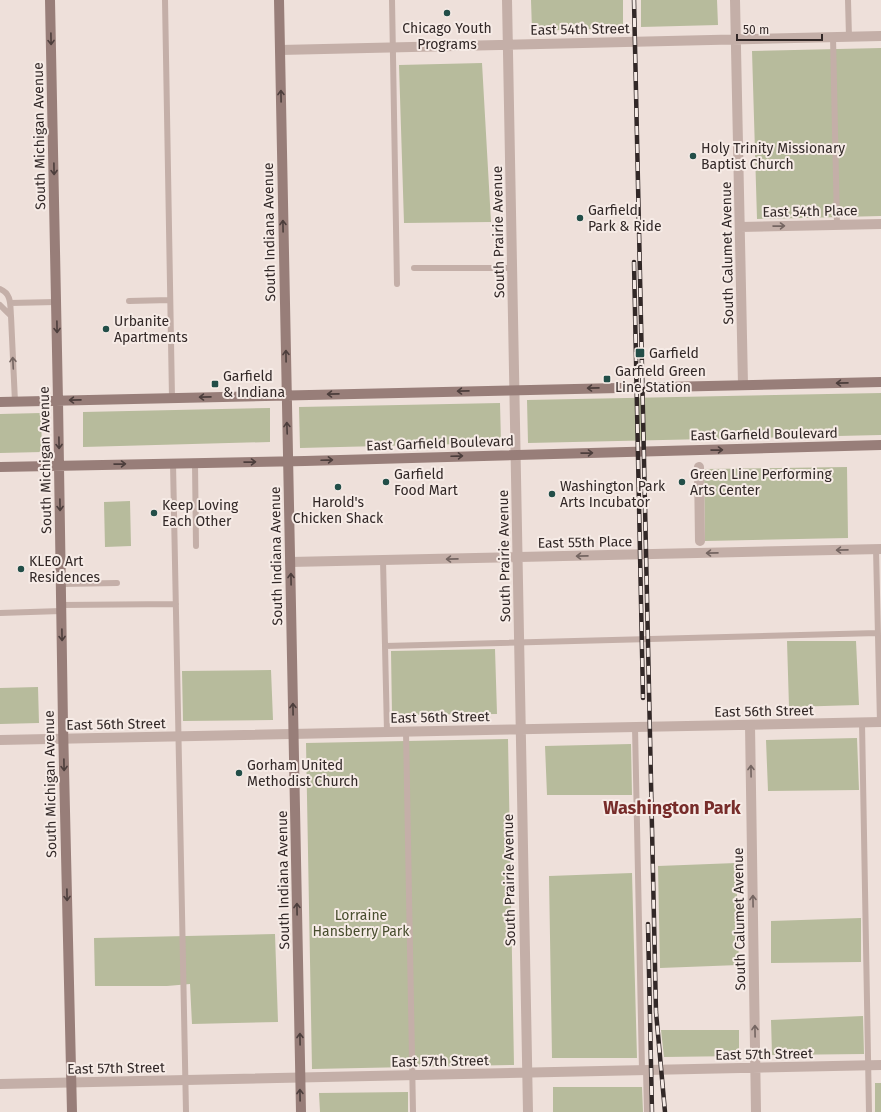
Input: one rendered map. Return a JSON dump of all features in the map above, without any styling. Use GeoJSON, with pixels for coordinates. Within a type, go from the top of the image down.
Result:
{"type":"FeatureCollection","features":[{"type":"Feature","properties":{"kind":"street","name":"South Michigan Avenue"},"geometry":{"type":"LineString","coordinates":[[50,0],[63,739],[72,1112]]}},
{"type":"Feature","properties":{"kind":"street","name":"South Indiana Avenue"},"geometry":{"type":"LineString","coordinates":[[279,0],[301,1112]]}},
{"type":"Feature","properties":{"kind":"street","name":"South Prairie Avenue"},"geometry":{"type":"LineString","coordinates":[[507,0],[528,1112]]}},
{"type":"Feature","properties":{"kind":"street","name":"South Calumet Avenue"},"geometry":{"type":"LineString","coordinates":[[735,0],[744,385]]}},
{"type":"Feature","properties":{"kind":"street","name":"East 54th Street"},"geometry":{"type":"LineString","coordinates":[[280,50],[881,36]]}},
{"type":"Feature","properties":{"kind":"street","name":"East 54th Place"},"geometry":{"type":"LineString","coordinates":[[740,227],[881,224]]}},
{"type":"Feature","properties":{"kind":"street"},"geometry":{"type":"LineString","coordinates":[[0,402],[881,382]]}},
{"type":"Feature","properties":{"kind":"street","name":"East Garfield Boulevard"},"geometry":{"type":"LineString","coordinates":[[0,467],[881,446]]}},
{"type":"Feature","properties":{"kind":"street"},"geometry":{"type":"LineString","coordinates":[[699,467],[700,541]]}},
{"type":"Feature","properties":{"kind":"street","name":"East 55th Place"},"geometry":{"type":"LineString","coordinates":[[290,562],[879,549]]}},
{"type":"Feature","properties":{"kind":"street","name":"East 56th Street"},"geometry":{"type":"LineString","coordinates":[[0,740],[881,722]]}},
{"type":"Feature","properties":{"kind":"street","name":"South Calumet Avenue"},"geometry":{"type":"LineString","coordinates":[[750,725],[756,1112]]}},
{"type":"Feature","properties":{"kind":"street","name":"East 57th Street"},"geometry":{"type":"LineString","coordinates":[[0,1084],[881,1065]]}},
{"type":"Feature","properties":{"kind":"lane"},"geometry":{"type":"LineString","coordinates":[[165,0],[172,398]]}},
{"type":"Feature","properties":{"kind":"lane"},"geometry":{"type":"LineString","coordinates":[[392,0],[397,284]]}},
{"type":"Feature","properties":{"kind":"lane"},"geometry":{"type":"LineString","coordinates":[[848,0],[849,36]]}},
{"type":"Feature","properties":{"kind":"lane"},"geometry":{"type":"LineString","coordinates":[[833,37],[837,225]]}},
{"type":"Feature","properties":{"kind":"lane"},"geometry":{"type":"LineString","coordinates":[[414,268],[512,268]]}},
{"type":"Feature","properties":{"kind":"lane"},"geometry":{"type":"LineString","coordinates":[[0,289],[8,295],[10,303],[15,402]]}},
{"type":"Feature","properties":{"kind":"lane"},"geometry":{"type":"LineString","coordinates":[[129,301],[170,300]]}},
{"type":"Feature","properties":{"kind":"lane"},"geometry":{"type":"LineString","coordinates":[[10,303],[56,302]]}},
{"type":"Feature","properties":{"kind":"lane"},"geometry":{"type":"LineString","coordinates":[[0,305],[11,316]]}},
{"type":"Feature","properties":{"kind":"lane"},"geometry":{"type":"LineString","coordinates":[[130,340],[171,338]]}},
{"type":"Feature","properties":{"kind":"lane"},"geometry":{"type":"LineString","coordinates":[[173,463],[186,1112]]}},
{"type":"Feature","properties":{"kind":"lane"},"geometry":{"type":"LineString","coordinates":[[195,463],[196,546]]}},
{"type":"Feature","properties":{"kind":"lane"},"geometry":{"type":"LineString","coordinates":[[879,549],[878,633],[881,722]]}},
{"type":"Feature","properties":{"kind":"lane"},"geometry":{"type":"LineString","coordinates":[[382,560],[387,732]]}},
{"type":"Feature","properties":{"kind":"lane"},"geometry":{"type":"LineString","coordinates":[[61,584],[117,583]]}},
{"type":"Feature","properties":{"kind":"lane"},"geometry":{"type":"LineString","coordinates":[[0,613],[61,608],[176,604]]}},
{"type":"Feature","properties":{"kind":"lane"},"geometry":{"type":"LineString","coordinates":[[385,646],[878,633]]}},
{"type":"Feature","properties":{"kind":"lane"},"geometry":{"type":"LineString","coordinates":[[862,723],[868,1112]]}},
{"type":"Feature","properties":{"kind":"lane"},"geometry":{"type":"LineString","coordinates":[[635,727],[644,1070],[647,1112]]}},
{"type":"Feature","properties":{"kind":"lane"},"geometry":{"type":"LineString","coordinates":[[406,732],[413,1112]]}},
{"type":"Feature","properties":{"kind":"green space"},"geometry":{"type":"Polygon","coordinates":[[[531,0],[623,0],[623,28],[532,31],[531,0]]]}},
{"type":"Feature","properties":{"kind":"green space"},"geometry":{"type":"Polygon","coordinates":[[[641,0],[717,0],[718,25],[641,27],[641,0]]]}},
{"type":"Feature","properties":{"kind":"green space"},"geometry":{"type":"Polygon","coordinates":[[[881,48],[881,216],[757,219],[752,51],[881,48]]]}},
{"type":"Feature","properties":{"kind":"green space"},"geometry":{"type":"Polygon","coordinates":[[[482,63],[491,222],[404,223],[399,65],[482,63]]]}},
{"type":"Feature","properties":{"kind":"green space"},"geometry":{"type":"Polygon","coordinates":[[[881,393],[881,435],[528,443],[527,400],[881,393]]]}},
{"type":"Feature","properties":{"kind":"green space"},"geometry":{"type":"Polygon","coordinates":[[[500,403],[501,443],[300,448],[299,407],[500,403]]]}},
{"type":"Feature","properties":{"kind":"green space"},"geometry":{"type":"Polygon","coordinates":[[[270,408],[270,442],[83,447],[83,412],[270,408]]]}},
{"type":"Feature","properties":{"kind":"green space"},"geometry":{"type":"Polygon","coordinates":[[[41,413],[42,452],[0,453],[0,414],[41,413]]]}},
{"type":"Feature","properties":{"kind":"green space"},"geometry":{"type":"Polygon","coordinates":[[[847,467],[848,538],[705,541],[704,469],[847,467]]]}},
{"type":"Feature","properties":{"kind":"green space"},"geometry":{"type":"Polygon","coordinates":[[[130,501],[131,546],[105,547],[104,502],[130,501]]]}},
{"type":"Feature","properties":{"kind":"green space"},"geometry":{"type":"Polygon","coordinates":[[[787,641],[856,641],[859,705],[789,707],[787,641]]]}},
{"type":"Feature","properties":{"kind":"green space"},"geometry":{"type":"Polygon","coordinates":[[[495,649],[497,714],[392,715],[391,651],[495,649]]]}},
{"type":"Feature","properties":{"kind":"green space"},"geometry":{"type":"Polygon","coordinates":[[[271,670],[273,720],[183,721],[182,671],[271,670]]]}},
{"type":"Feature","properties":{"kind":"green space"},"geometry":{"type":"Polygon","coordinates":[[[38,687],[39,723],[0,724],[0,688],[38,687]]]}},
{"type":"Feature","properties":{"kind":"green space"},"geometry":{"type":"Polygon","coordinates":[[[857,738],[859,790],[768,791],[766,740],[857,738]]]}},
{"type":"Feature","properties":{"kind":"green space","name":"Lorraine Hansberry Park"},"geometry":{"type":"Polygon","coordinates":[[[508,739],[514,1065],[312,1069],[306,743],[508,739]]]}},
{"type":"Feature","properties":{"kind":"green space"},"geometry":{"type":"Polygon","coordinates":[[[631,744],[632,795],[547,795],[545,746],[631,744]]]}},
{"type":"Feature","properties":{"kind":"green space"},"geometry":{"type":"Polygon","coordinates":[[[736,863],[739,965],[660,968],[658,866],[736,863]]]}},
{"type":"Feature","properties":{"kind":"green space"},"geometry":{"type":"Polygon","coordinates":[[[632,873],[637,1058],[552,1058],[549,876],[632,873]]]}},
{"type":"Feature","properties":{"kind":"green space"},"geometry":{"type":"Polygon","coordinates":[[[861,918],[861,962],[771,963],[771,921],[861,918]]]}},
{"type":"Feature","properties":{"kind":"green space"},"geometry":{"type":"Polygon","coordinates":[[[275,934],[278,1022],[192,1024],[190,984],[167,986],[95,986],[94,938],[275,934]]]}},
{"type":"Feature","properties":{"kind":"green space"},"geometry":{"type":"Polygon","coordinates":[[[863,1016],[864,1054],[772,1055],[771,1020],[863,1016]]]}},
{"type":"Feature","properties":{"kind":"green space"},"geometry":{"type":"Polygon","coordinates":[[[661,1030],[739,1030],[739,1056],[664,1057],[661,1030]]]}},
{"type":"Feature","properties":{"kind":"green space"},"geometry":{"type":"Polygon","coordinates":[[[875,1083],[881,1083],[881,1112],[875,1112],[875,1083]]]}},
{"type":"Feature","properties":{"kind":"green space"},"geometry":{"type":"Polygon","coordinates":[[[553,1087],[642,1087],[643,1112],[553,1112],[553,1087]]]}},
{"type":"Feature","properties":{"kind":"green space"},"geometry":{"type":"Polygon","coordinates":[[[408,1092],[408,1112],[320,1112],[319,1093],[408,1092]]]}},
{"type":"Feature","properties":{"kind":"railway"},"geometry":{"type":"LineString","coordinates":[[634,0],[656,1012],[665,1112]]}},
{"type":"Feature","properties":{"kind":"railway"},"geometry":{"type":"LineString","coordinates":[[634,262],[643,698]]}},
{"type":"Feature","properties":{"kind":"railway"},"geometry":{"type":"LineString","coordinates":[[648,924],[652,1112]]}},
{"type":"Feature","properties":{"kind":"place","name":"Chicago Youth Programs"},"geometry":{"type":"Point","coordinates":[447,13]}},
{"type":"Feature","properties":{"kind":"place","name":"Holy Trinity Missionary Baptist Church"},"geometry":{"type":"Point","coordinates":[693,156]}},
{"type":"Feature","properties":{"kind":"place","name":"Garfield Park & Ride"},"geometry":{"type":"Point","coordinates":[580,218]}},
{"type":"Feature","properties":{"kind":"place","name":"Urbanite Apartments"},"geometry":{"type":"Point","coordinates":[106,329]}},
{"type":"Feature","properties":{"kind":"place","name":"Garfield"},"geometry":{"type":"Point","coordinates":[640,353]}},
{"type":"Feature","properties":{"kind":"place","name":"Garfield Green Line Station"},"geometry":{"type":"Point","coordinates":[607,379]}},
{"type":"Feature","properties":{"kind":"place","name":"Garfield & Indiana"},"geometry":{"type":"Point","coordinates":[215,384]}},
{"type":"Feature","properties":{"kind":"place","name":"Garfield Food Mart"},"geometry":{"type":"Point","coordinates":[386,482]}},
{"type":"Feature","properties":{"kind":"place","name":"Green Line Performing Arts Center"},"geometry":{"type":"Point","coordinates":[682,482]}},
{"type":"Feature","properties":{"kind":"place","name":"Harold's Chicken Shack"},"geometry":{"type":"Point","coordinates":[338,487]}},
{"type":"Feature","properties":{"kind":"place","name":"Washington Park Arts Incubator"},"geometry":{"type":"Point","coordinates":[552,494]}},
{"type":"Feature","properties":{"kind":"place","name":"Keep Loving Each Other"},"geometry":{"type":"Point","coordinates":[154,513]}},
{"type":"Feature","properties":{"kind":"place","name":"KLEO Art Residences"},"geometry":{"type":"Point","coordinates":[21,569]}},
{"type":"Feature","properties":{"kind":"place","name":"Gorham United Methodist Church"},"geometry":{"type":"Point","coordinates":[239,773]}},
{"type":"Feature","properties":{"kind":"district","name":"Washington Park"},"geometry":{"type":"Point","coordinates":[672,808]}}]}
